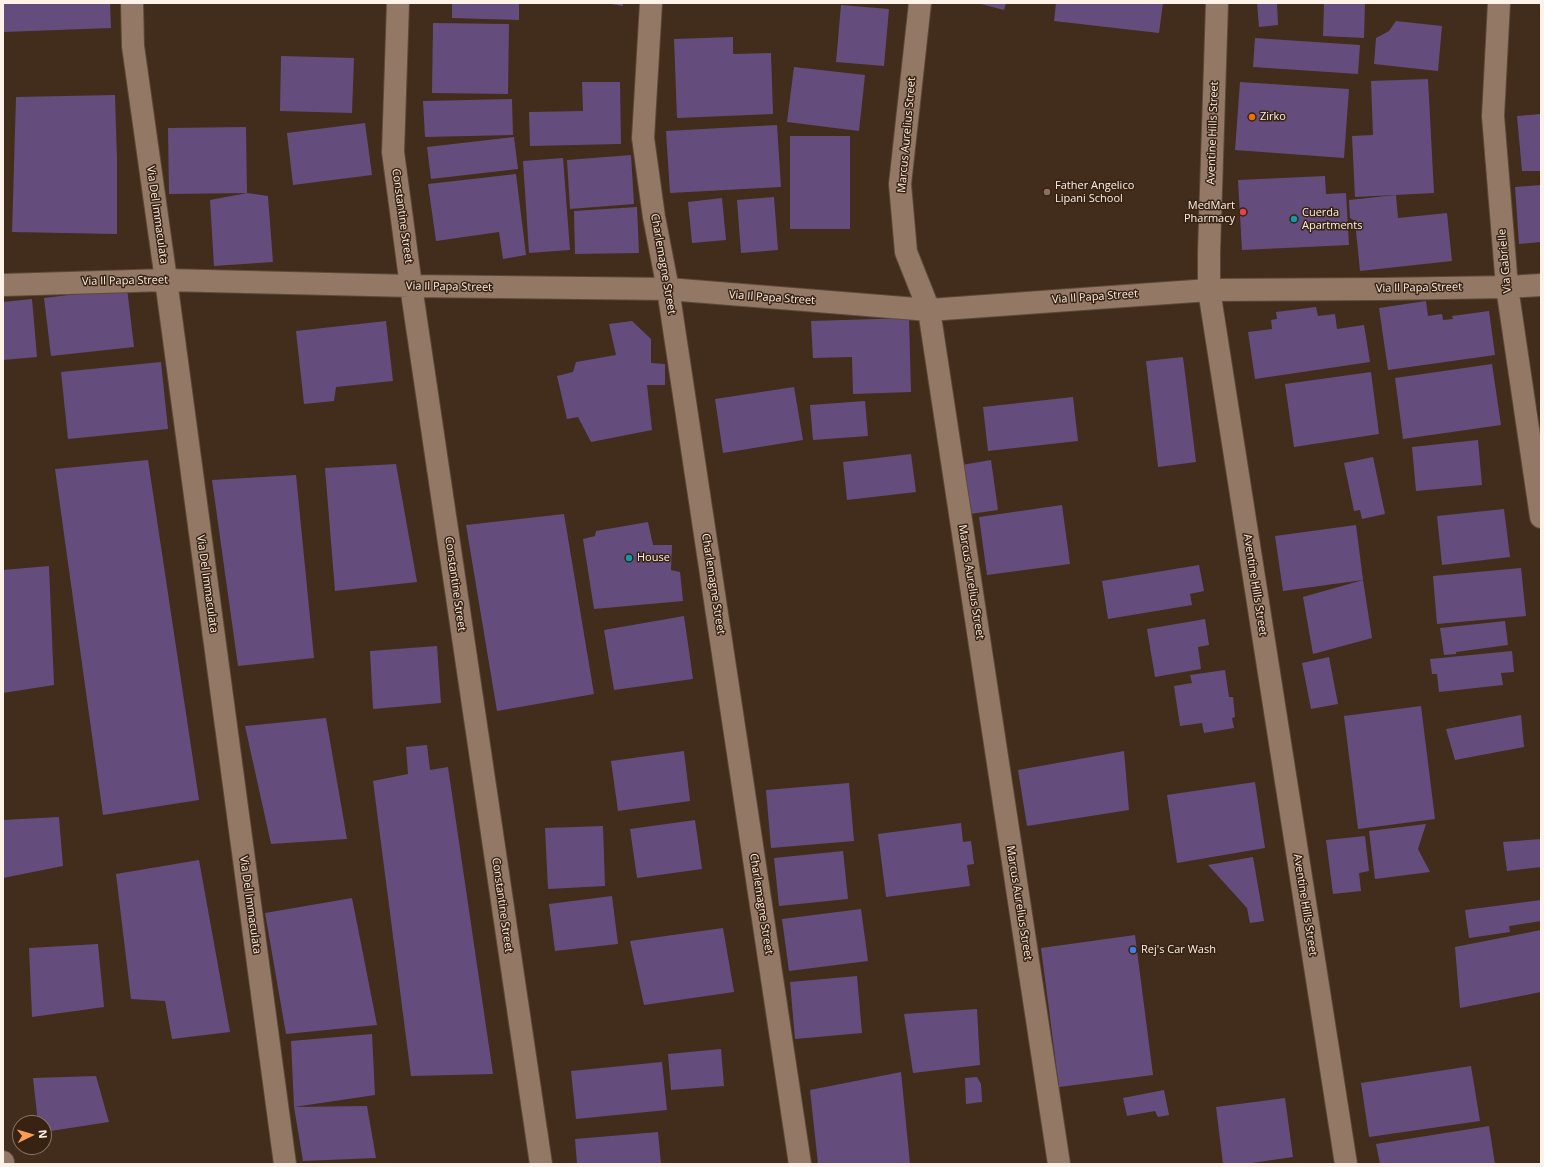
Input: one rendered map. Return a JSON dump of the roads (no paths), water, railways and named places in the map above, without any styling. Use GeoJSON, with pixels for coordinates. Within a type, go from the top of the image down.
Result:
{"type":"FeatureCollection","features":[{"type":"Feature","properties":{"kind":"street","name":"Via Del Immaculata"},"geometry":{"type":"LineString","coordinates":[[132,3],[133,46],[285,1164]]}},
{"type":"Feature","properties":{"kind":"street","name":"Constantine Street"},"geometry":{"type":"LineString","coordinates":[[398,3],[394,152],[411,286],[541,1164]]}},
{"type":"Feature","properties":{"kind":"street","name":"Charlemagne Street"},"geometry":{"type":"LineString","coordinates":[[652,3],[643,138],[654,217],[668,290],[800,1164]]}},
{"type":"Feature","properties":{"kind":"street","name":"Marcus Aurelius Street"},"geometry":{"type":"LineString","coordinates":[[920,3],[900,184],[906,252],[929,310],[1060,1164]]}},
{"type":"Feature","properties":{"kind":"street","name":"Aventine Hills Street"},"geometry":{"type":"LineString","coordinates":[[1217,3],[1209,290],[1346,1164]]}},
{"type":"Feature","properties":{"kind":"street","name":"Via Gabrielle"},"geometry":{"type":"LineString","coordinates":[[1499,3],[1493,116],[1507,287],[1541,517]]}},
{"type":"Feature","properties":{"kind":"street","name":"Via Il Papa Street"},"geometry":{"type":"LineString","coordinates":[[3,285],[166,280],[668,290],[929,310],[1209,290],[1507,287],[1541,285]]}},
{"type":"Feature","properties":{"kind":"place","name":"Zirko"},"geometry":{"type":"Point","coordinates":[1252,117]}},
{"type":"Feature","properties":{"kind":"place","name":"Father Angelico Lipani School"},"geometry":{"type":"Point","coordinates":[1047,192]}},
{"type":"Feature","properties":{"kind":"place","name":"MedMart Pharmacy"},"geometry":{"type":"Point","coordinates":[1243,212]}},
{"type":"Feature","properties":{"kind":"place","name":"Cuerda Apartments"},"geometry":{"type":"Point","coordinates":[1294,219]}},
{"type":"Feature","properties":{"kind":"place","name":"House"},"geometry":{"type":"Point","coordinates":[629,558]}},
{"type":"Feature","properties":{"kind":"place","name":"Rej's Car Wash"},"geometry":{"type":"Point","coordinates":[1133,950]}}]}
